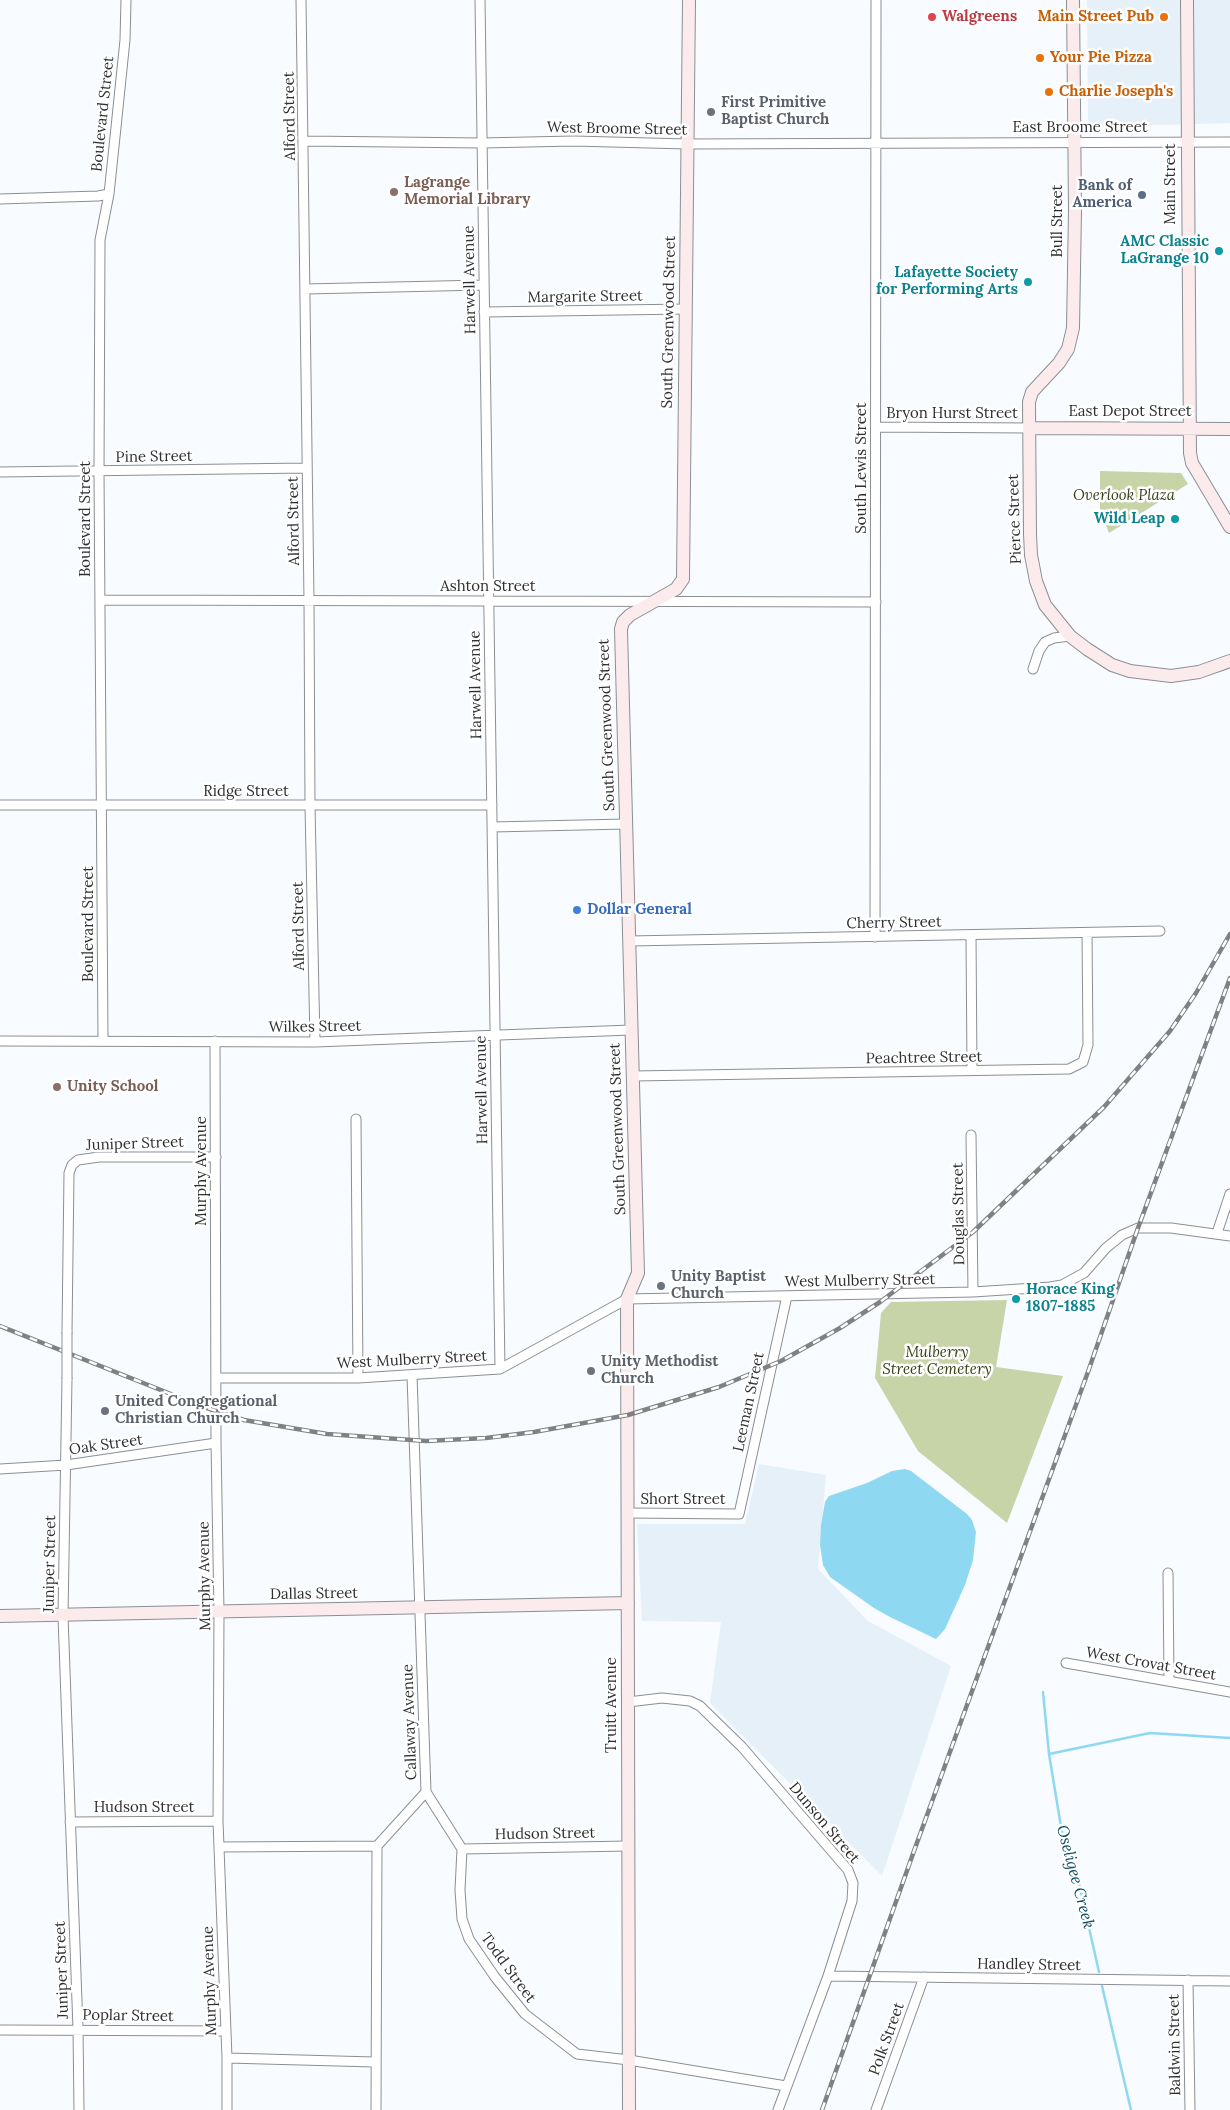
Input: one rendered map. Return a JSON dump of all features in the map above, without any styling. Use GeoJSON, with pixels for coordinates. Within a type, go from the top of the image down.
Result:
{"type":"FeatureCollection","features":[{"type":"Feature","properties":{"kind":"street","name":"Boulevard Street"},"geometry":{"type":"LineString","coordinates":[[103,1040],[99,472],[100,240],[109,194],[125,40],[126,0]]}},
{"type":"Feature","properties":{"kind":"street","name":"Alford Street"},"geometry":{"type":"LineString","coordinates":[[301,0],[308,468],[310,806],[315,1042]]}},
{"type":"Feature","properties":{"kind":"street","name":"Harwell Avenue"},"geometry":{"type":"LineString","coordinates":[[480,0],[500,1369]]}},
{"type":"Feature","properties":{"kind":"street","name":"South Greenwood Street"},"geometry":{"type":"LineString","coordinates":[[627,1299],[638,1273],[621,629],[623,622],[630,615],[676,589],[683,579],[689,0]]}},
{"type":"Feature","properties":{"kind":"street","name":"South Lewis Street"},"geometry":{"type":"LineString","coordinates":[[875,937],[876,0]]}},
{"type":"Feature","properties":{"kind":"street","name":"Bull Street"},"geometry":{"type":"LineString","coordinates":[[1029,428],[1029,402],[1032,392],[1059,363],[1072,340],[1073,0]]}},
{"type":"Feature","properties":{"kind":"street","name":"Main Street"},"geometry":{"type":"LineString","coordinates":[[1187,0],[1189,428],[1192,463],[1230,527]]}},
{"type":"Feature","properties":{"kind":"street","name":"West Broome Street"},"geometry":{"type":"LineString","coordinates":[[304,141],[482,143],[574,141],[688,144],[930,142]]}},
{"type":"Feature","properties":{"kind":"street","name":"East Broome Street"},"geometry":{"type":"LineString","coordinates":[[930,142],[1230,142]]}},
{"type":"Feature","properties":{"kind":"street"},"geometry":{"type":"LineString","coordinates":[[0,199],[109,194]]}},
{"type":"Feature","properties":{"kind":"street"},"geometry":{"type":"LineString","coordinates":[[305,289],[484,285]]}},
{"type":"Feature","properties":{"kind":"street","name":"Margarite Street"},"geometry":{"type":"LineString","coordinates":[[484,312],[686,309]]}},
{"type":"Feature","properties":{"kind":"street","name":"Bryon Hurst Street"},"geometry":{"type":"LineString","coordinates":[[876,427],[1029,428]]}},
{"type":"Feature","properties":{"kind":"street","name":"East Depot Street"},"geometry":{"type":"LineString","coordinates":[[1029,428],[1230,429]]}},
{"type":"Feature","properties":{"kind":"street","name":"Pierce Street"},"geometry":{"type":"LineString","coordinates":[[1029,428],[1031,548],[1034,575],[1045,605],[1070,636],[1112,665],[1146,674],[1186,675],[1230,661]]}},
{"type":"Feature","properties":{"kind":"street","name":"Pine Street"},"geometry":{"type":"LineString","coordinates":[[0,472],[308,468]]}},
{"type":"Feature","properties":{"kind":"street","name":"Ashton Street"},"geometry":{"type":"LineString","coordinates":[[100,600],[876,602]]}},
{"type":"Feature","properties":{"kind":"street"},"geometry":{"type":"LineString","coordinates":[[1033,669],[1039,651],[1045,642],[1054,638],[1070,636]]}},
{"type":"Feature","properties":{"kind":"street","name":"Ridge Street"},"geometry":{"type":"LineString","coordinates":[[0,805],[310,806],[492,804]]}},
{"type":"Feature","properties":{"kind":"street"},"geometry":{"type":"LineString","coordinates":[[492,827],[626,824]]}},
{"type":"Feature","properties":{"kind":"street","name":"Cherry Street"},"geometry":{"type":"LineString","coordinates":[[629,941],[1160,931]]}},
{"type":"Feature","properties":{"kind":"street","name":"Peachtree Street"},"geometry":{"type":"LineString","coordinates":[[633,1076],[1069,1070],[1083,1062],[1088,1045],[1087,933]]}},
{"type":"Feature","properties":{"kind":"street"},"geometry":{"type":"LineString","coordinates":[[971,935],[972,1070]]}},
{"type":"Feature","properties":{"kind":"street","name":"Wilkes Street"},"geometry":{"type":"LineString","coordinates":[[0,1041],[315,1042],[631,1030]]}},
{"type":"Feature","properties":{"kind":"street","name":"Murphy Avenue"},"geometry":{"type":"LineString","coordinates":[[215,1041],[216,1443],[220,1612],[218,1821],[227,2058],[227,2110]]}},
{"type":"Feature","properties":{"kind":"street"},"geometry":{"type":"LineString","coordinates":[[356,1119],[358,1378]]}},
{"type":"Feature","properties":{"kind":"street","name":"Douglas Street"},"geometry":{"type":"LineString","coordinates":[[971,1135],[974,1292]]}},
{"type":"Feature","properties":{"kind":"street","name":"Juniper Street"},"geometry":{"type":"LineString","coordinates":[[79,2110],[78,2029],[63,1616],[69,1173],[72,1165],[78,1160],[100,1156],[216,1157]]}},
{"type":"Feature","properties":{"kind":"street"},"geometry":{"type":"LineString","coordinates":[[1217,1233],[1230,1194]]}},
{"type":"Feature","properties":{"kind":"street","name":"West Mulberry Street"},"geometry":{"type":"LineString","coordinates":[[217,1378],[358,1378],[500,1369],[627,1299],[974,1292],[1050,1287],[1062,1285],[1084,1273],[1106,1248],[1122,1235],[1138,1228],[1170,1228],[1230,1236]]}},
{"type":"Feature","properties":{"kind":"street","name":"Leeman Street"},"geometry":{"type":"LineString","coordinates":[[739,1514],[787,1296]]}},
{"type":"Feature","properties":{"kind":"street","name":"Truitt Avenue"},"geometry":{"type":"LineString","coordinates":[[627,1299],[629,2110]]}},
{"type":"Feature","properties":{"kind":"street","name":"Callaway Avenue"},"geometry":{"type":"LineString","coordinates":[[376,1846],[426,1792],[412,1375]]}},
{"type":"Feature","properties":{"kind":"street","name":"Oak Street"},"geometry":{"type":"LineString","coordinates":[[0,1468],[66,1464],[216,1443]]}},
{"type":"Feature","properties":{"kind":"street","name":"Short Street"},"geometry":{"type":"LineString","coordinates":[[628,1513],[739,1514]]}},
{"type":"Feature","properties":{"kind":"street"},"geometry":{"type":"LineString","coordinates":[[1168,1573],[1168,1681]]}},
{"type":"Feature","properties":{"kind":"street","name":"Dallas Street"},"geometry":{"type":"LineString","coordinates":[[0,1616],[628,1604]]}},
{"type":"Feature","properties":{"kind":"street","name":"West Crovat Street"},"geometry":{"type":"LineString","coordinates":[[1066,1663],[1230,1692]]}},
{"type":"Feature","properties":{"kind":"street","name":"Dunson Street"},"geometry":{"type":"LineString","coordinates":[[628,1702],[662,1698],[690,1700],[700,1706],[742,1747],[848,1870],[853,1883],[852,1901],[828,1976],[778,2110]]}},
{"type":"Feature","properties":{"kind":"street"},"geometry":{"type":"LineString","coordinates":[[426,1792],[462,1849]]}},
{"type":"Feature","properties":{"kind":"street","name":"Hudson Street"},"geometry":{"type":"LineString","coordinates":[[70,1822],[218,1821]]}},
{"type":"Feature","properties":{"kind":"street"},"geometry":{"type":"LineString","coordinates":[[219,1847],[376,1846],[374,2062],[376,2110]]}},
{"type":"Feature","properties":{"kind":"street","name":"Hudson Street"},"geometry":{"type":"LineString","coordinates":[[462,1849],[628,1846]]}},
{"type":"Feature","properties":{"kind":"street","name":"Todd Street"},"geometry":{"type":"LineString","coordinates":[[462,1849],[460,1890],[462,1919],[469,1938],[495,1976],[525,2014],[577,2054],[629,2060],[786,2086]]}},
{"type":"Feature","properties":{"kind":"street","name":"Handley Street"},"geometry":{"type":"LineString","coordinates":[[828,1976],[1230,1981]]}},
{"type":"Feature","properties":{"kind":"street","name":"Polk Street"},"geometry":{"type":"LineString","coordinates":[[876,2110],[924,1977]]}},
{"type":"Feature","properties":{"kind":"street","name":"Baldwin Street"},"geometry":{"type":"LineString","coordinates":[[1188,1980],[1190,2110]]}},
{"type":"Feature","properties":{"kind":"street","name":"Poplar Street"},"geometry":{"type":"LineString","coordinates":[[0,2030],[225,2031]]}},
{"type":"Feature","properties":{"kind":"street"},"geometry":{"type":"LineString","coordinates":[[227,2058],[374,2062]]}},
{"type":"Feature","properties":{"kind":"shaded area"},"geometry":{"type":"Polygon","coordinates":[[[1087,0],[1230,0],[1230,123],[1088,127],[1087,0]]]}},
{"type":"Feature","properties":{"kind":"shaded area"},"geometry":{"type":"Polygon","coordinates":[[[759,1464],[826,1475],[818,1569],[868,1621],[951,1666],[882,1876],[710,1703],[721,1622],[642,1621],[637,1524],[745,1524],[759,1464]]]}},
{"type":"Feature","properties":{"kind":"green space","name":"Overlook Plaza"},"geometry":{"type":"Polygon","coordinates":[[[1100,471],[1181,473],[1188,484],[1109,533],[1100,509],[1100,471]]]}},
{"type":"Feature","properties":{"kind":"green space","name":"Mulberry Street Cemetery"},"geometry":{"type":"Polygon","coordinates":[[[1007,1300],[996,1367],[1063,1376],[1007,1523],[918,1451],[875,1378],[881,1313],[891,1302],[1007,1300]]]}},
{"type":"Feature","properties":{"kind":"water"},"geometry":{"type":"Polygon","coordinates":[[[905,1469],[911,1471],[967,1514],[972,1520],[976,1532],[973,1560],[965,1585],[945,1629],[936,1639],[874,1608],[830,1577],[823,1565],[820,1545],[821,1525],[825,1502],[829,1496],[867,1483],[892,1471],[905,1469]]]}},
{"type":"Feature","properties":{"kind":"waterway","name":"Oseligee Creek"},"geometry":{"type":"LineString","coordinates":[[1043,1692],[1049,1754],[1064,1845],[1076,1870],[1099,1972]]}},
{"type":"Feature","properties":{"kind":"waterway"},"geometry":{"type":"LineString","coordinates":[[1049,1754],[1150,1733],[1230,1738]]}},
{"type":"Feature","properties":{"kind":"waterway","name":"Oseligee Creek"},"geometry":{"type":"LineString","coordinates":[[1102,1986],[1131,2110]]}},
{"type":"Feature","properties":{"kind":"railway"},"geometry":{"type":"LineString","coordinates":[[0,1326],[201,1406],[244,1420],[327,1434],[426,1441],[486,1438],[534,1432],[628,1415],[719,1387],[781,1361],[840,1328],[880,1302],[973,1232],[1104,1107],[1170,1031],[1196,993],[1230,934]]}},
{"type":"Feature","properties":{"kind":"railway"},"geometry":{"type":"LineString","coordinates":[[822,2110],[1138,1228],[1230,978]]}},
{"type":"Feature","properties":{"kind":"place","name":"Walgreens"},"geometry":{"type":"Point","coordinates":[932,17]}},
{"type":"Feature","properties":{"kind":"place","name":"Main Street Pub"},"geometry":{"type":"Point","coordinates":[1164,17]}},
{"type":"Feature","properties":{"kind":"place","name":"Your Pie Pizza"},"geometry":{"type":"Point","coordinates":[1040,58]}},
{"type":"Feature","properties":{"kind":"place","name":"Charlie Joseph's"},"geometry":{"type":"Point","coordinates":[1049,92]}},
{"type":"Feature","properties":{"kind":"place","name":"First Primitive Baptist Church"},"geometry":{"type":"Point","coordinates":[711,112]}},
{"type":"Feature","properties":{"kind":"place","name":"Lagrange Memorial Library"},"geometry":{"type":"Point","coordinates":[394,192]}},
{"type":"Feature","properties":{"kind":"place","name":"Bank of America"},"geometry":{"type":"Point","coordinates":[1142,195]}},
{"type":"Feature","properties":{"kind":"place","name":"AMC Classic LaGrange 10"},"geometry":{"type":"Point","coordinates":[1219,251]}},
{"type":"Feature","properties":{"kind":"place","name":"Lafayette Society for Performing Arts"},"geometry":{"type":"Point","coordinates":[1028,282]}},
{"type":"Feature","properties":{"kind":"place","name":"Wild Leap"},"geometry":{"type":"Point","coordinates":[1175,519]}},
{"type":"Feature","properties":{"kind":"place","name":"Dollar General"},"geometry":{"type":"Point","coordinates":[577,910]}},
{"type":"Feature","properties":{"kind":"place","name":"Unity School"},"geometry":{"type":"Point","coordinates":[57,1087]}},
{"type":"Feature","properties":{"kind":"place","name":"Unity Baptist Church"},"geometry":{"type":"Point","coordinates":[661,1286]}},
{"type":"Feature","properties":{"kind":"place","name":"Horace King 1807-1885"},"geometry":{"type":"Point","coordinates":[1016,1299]}},
{"type":"Feature","properties":{"kind":"place","name":"Unity Methodist Church"},"geometry":{"type":"Point","coordinates":[591,1371]}},
{"type":"Feature","properties":{"kind":"place","name":"United Congregational Christian Church"},"geometry":{"type":"Point","coordinates":[105,1411]}}]}
